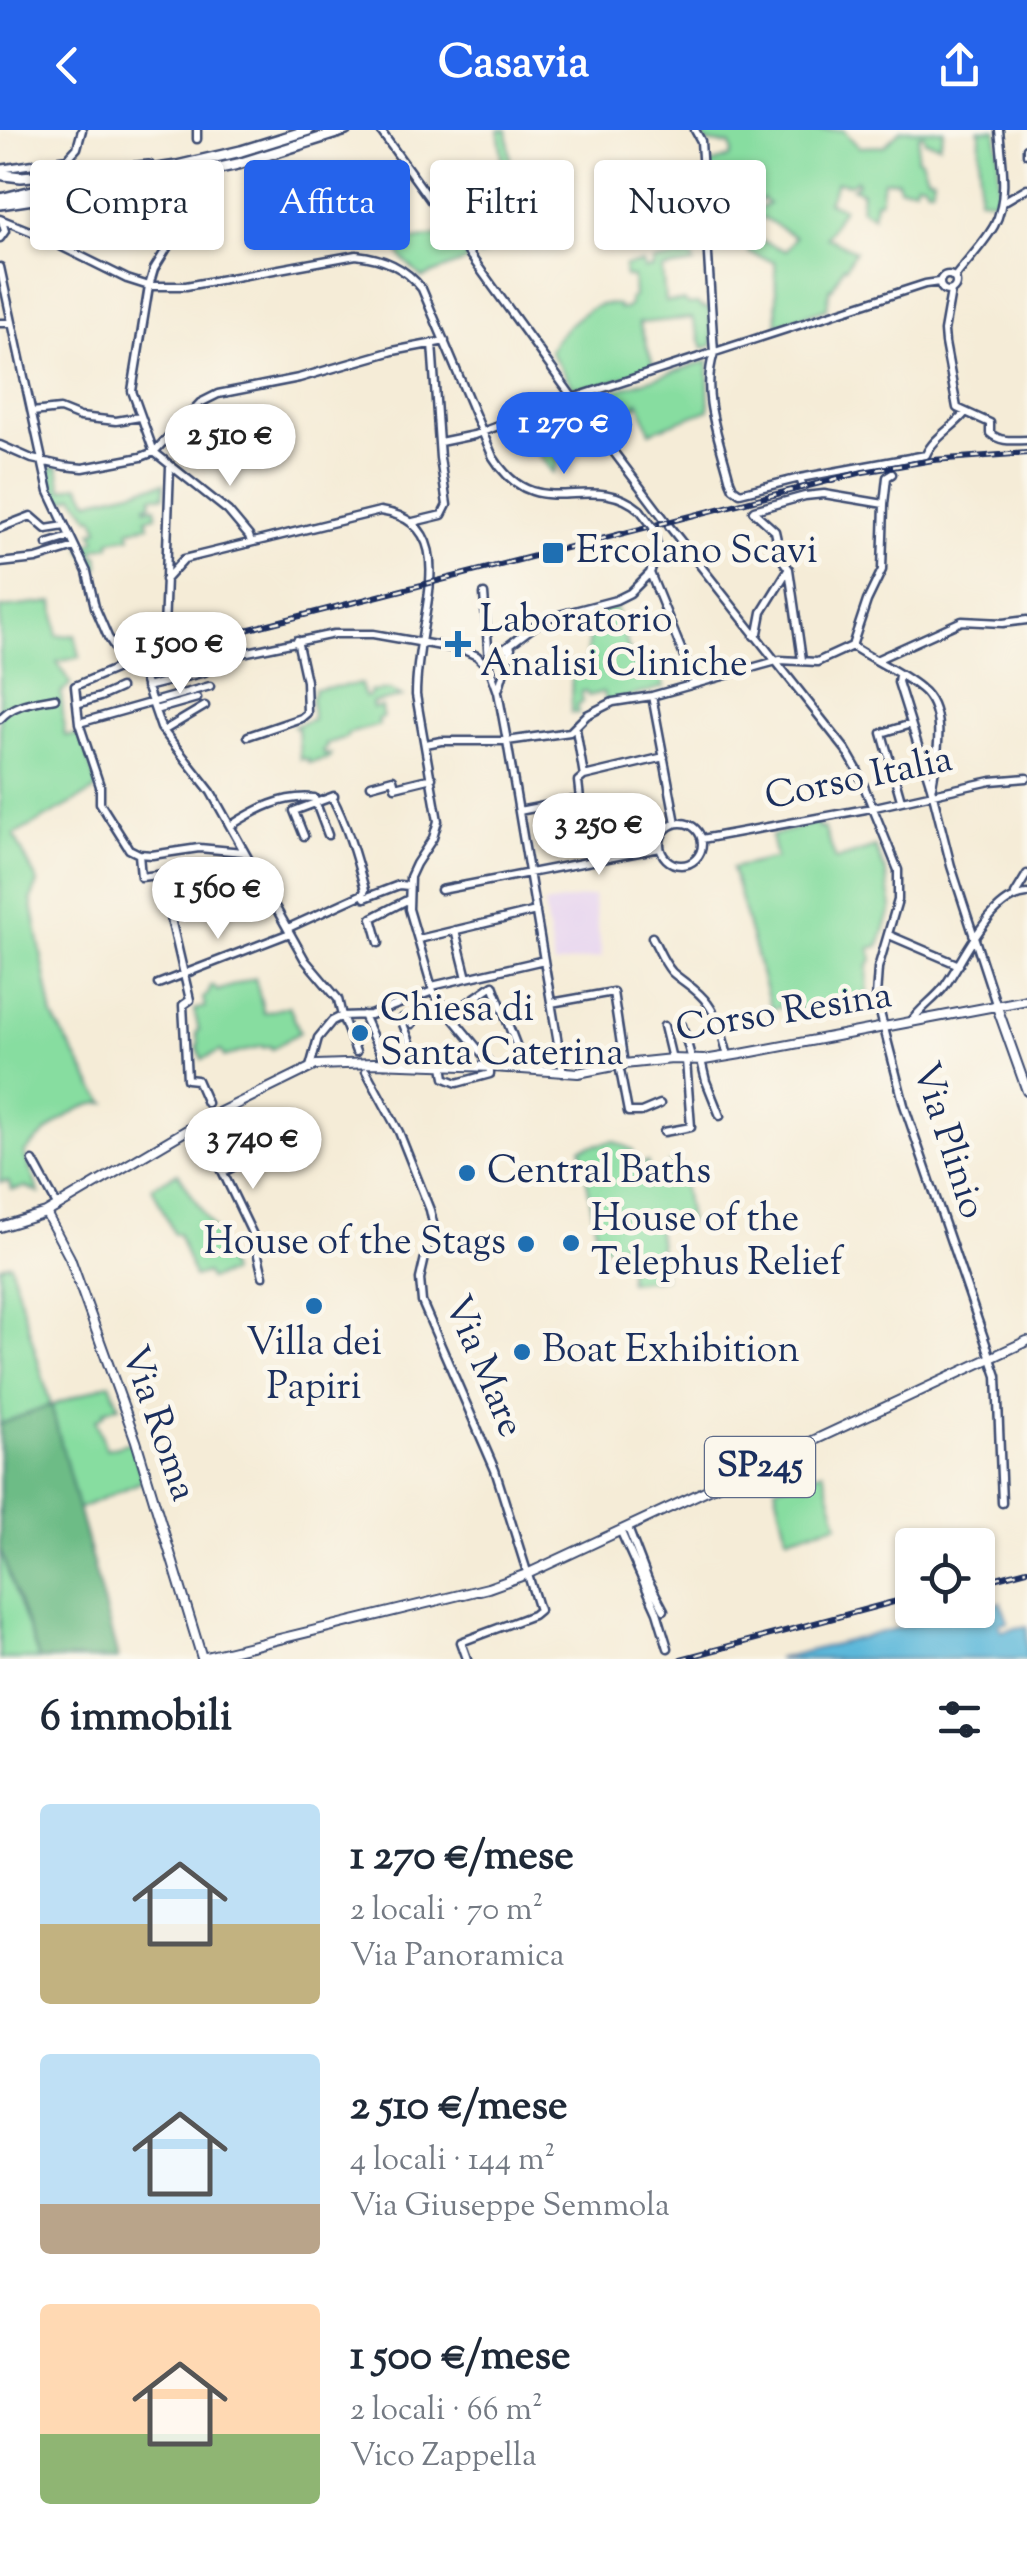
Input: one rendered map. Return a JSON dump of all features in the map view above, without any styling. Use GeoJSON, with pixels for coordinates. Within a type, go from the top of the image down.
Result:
{"type":"FeatureCollection","features":[{"type":"Feature","properties":{"kind":"highway"},"geometry":{"type":"LineString","coordinates":[[202,160],[309,130]]}},
{"type":"Feature","properties":{"kind":"highway"},"geometry":{"type":"LineString","coordinates":[[1,203],[179,178],[346,130]]}},
{"type":"Feature","properties":{"kind":"highway"},"geometry":{"type":"LineString","coordinates":[[0,170],[4,175],[30,177]]}},
{"type":"Feature","properties":{"kind":"highway"},"geometry":{"type":"LineString","coordinates":[[1,203],[30,194]]}},
{"type":"Feature","properties":{"kind":"main road","name":"Corso Resina"},"geometry":{"type":"LineString","coordinates":[[0,1227],[46,1213],[198,1124],[316,1065],[578,1072],[622,1064],[728,1056],[1027,1000]]}},
{"type":"Feature","properties":{"kind":"main road"},"geometry":{"type":"LineString","coordinates":[[997,1007],[1027,1091]]}},
{"type":"Feature","properties":{"kind":"main road","name":"Via Roma"},"geometry":{"type":"LineString","coordinates":[[46,1213],[70,1258],[136,1441],[203,1658]]}},
{"type":"Feature","properties":{"kind":"main road","name":"SP245"},"geometry":{"type":"LineString","coordinates":[[203,1658],[488,1588],[527,1574],[1027,1341]]}},
{"type":"Feature","properties":{"kind":"street"},"geometry":{"type":"LineString","coordinates":[[0,170],[67,160],[77,148],[82,130]]}},
{"type":"Feature","properties":{"kind":"street","name":"Via Plinio"},"geometry":{"type":"LineString","coordinates":[[380,130],[573,398],[857,769],[898,870],[898,900],[875,988],[905,1110],[997,1376],[1002,1503]]}},
{"type":"Feature","properties":{"kind":"street"},"geometry":{"type":"LineString","coordinates":[[695,130],[700,141],[714,353],[711,410],[733,488],[740,494],[803,488],[884,504]]}},
{"type":"Feature","properties":{"kind":"street"},"geometry":{"type":"LineString","coordinates":[[954,278],[994,226],[1002,202],[1000,130]]}},
{"type":"Feature","properties":{"kind":"street"},"geometry":{"type":"LineString","coordinates":[[1002,202],[1027,188]]}},
{"type":"Feature","properties":{"kind":"street"},"geometry":{"type":"LineString","coordinates":[[1,220],[148,286],[186,286],[356,255],[394,265],[418,284],[501,469],[521,487],[544,495],[613,495],[625,500],[640,510],[652,527],[658,550],[650,573],[626,596],[544,619],[491,662]]}},
{"type":"Feature","properties":{"kind":"street"},"geometry":{"type":"LineString","coordinates":[[1,220],[5,231],[2,236]]}},
{"type":"Feature","properties":{"kind":"street"},"geometry":{"type":"LineString","coordinates":[[2,236],[21,229]]}},
{"type":"Feature","properties":{"kind":"street"},"geometry":{"type":"LineString","coordinates":[[166,250],[148,286],[132,391],[154,452],[228,511],[252,542]]}},
{"type":"Feature","properties":{"kind":"street"},"geometry":{"type":"LineString","coordinates":[[0,267],[49,492],[86,572],[96,608],[122,659],[150,662],[214,658],[297,640],[373,634],[464,650],[491,662],[498,674],[502,672]]}},
{"type":"Feature","properties":{"kind":"street"},"geometry":{"type":"LineString","coordinates":[[440,442],[939,282],[944,276],[954,278]]}},
{"type":"Feature","properties":{"kind":"street"},"geometry":{"type":"LineString","coordinates":[[954,278],[956,287],[951,291],[944,331],[958,408],[990,423],[990,433],[996,438],[1027,440]]}},
{"type":"Feature","properties":{"kind":"street"},"geometry":{"type":"LineString","coordinates":[[939,282],[942,290],[951,291]]}},
{"type":"Feature","properties":{"kind":"street"},"geometry":{"type":"LineString","coordinates":[[0,323],[11,323]]}},
{"type":"Feature","properties":{"kind":"street"},"geometry":{"type":"LineString","coordinates":[[0,444],[40,462],[84,468],[141,457],[154,452],[200,403],[218,394],[445,341]]}},
{"type":"Feature","properties":{"kind":"street"},"geometry":{"type":"LineString","coordinates":[[413,522],[446,511],[432,343]]}},
{"type":"Feature","properties":{"kind":"street"},"geometry":{"type":"LineString","coordinates":[[32,412],[60,409],[116,421],[140,417]]}},
{"type":"Feature","properties":{"kind":"street"},"geometry":{"type":"LineString","coordinates":[[802,661],[789,570],[775,530],[752,511],[803,488],[926,454],[965,413]]}},
{"type":"Feature","properties":{"kind":"street"},"geometry":{"type":"LineString","coordinates":[[170,467],[164,632],[159,644],[136,662],[75,686],[79,723],[100,786],[100,803],[122,840],[138,854],[152,856],[199,848],[245,852]]}},
{"type":"Feature","properties":{"kind":"street"},"geometry":{"type":"LineString","coordinates":[[426,744],[507,741],[570,732],[588,715],[613,702],[652,696],[774,661],[816,662],[852,646],[882,570],[884,504],[887,477],[892,474]]}},
{"type":"Feature","properties":{"kind":"street"},"geometry":{"type":"LineString","coordinates":[[165,580],[184,559],[380,511],[399,514],[413,522],[428,546],[433,572],[416,694],[438,821],[434,838],[410,878],[409,909],[432,988],[492,1067],[490,1074],[457,1083],[445,1078],[444,1066]]}},
{"type":"Feature","properties":{"kind":"street"},"geometry":{"type":"LineString","coordinates":[[0,528],[31,516],[46,529],[65,526]]}},
{"type":"Feature","properties":{"kind":"street"},"geometry":{"type":"LineString","coordinates":[[48,544],[70,537]]}},
{"type":"Feature","properties":{"kind":"street"},"geometry":{"type":"LineString","coordinates":[[0,564],[36,559],[75,547]]}},
{"type":"Feature","properties":{"kind":"street"},"geometry":{"type":"LineString","coordinates":[[754,636],[762,612],[789,570]]}},
{"type":"Feature","properties":{"kind":"street"},"geometry":{"type":"LineString","coordinates":[[650,573],[695,683]]}},
{"type":"Feature","properties":{"kind":"street"},"geometry":{"type":"LineString","coordinates":[[484,594],[491,662],[563,1073]]}},
{"type":"Feature","properties":{"kind":"street"},"geometry":{"type":"LineString","coordinates":[[875,661],[962,621],[1002,624],[1027,620]]}},
{"type":"Feature","properties":{"kind":"street"},"geometry":{"type":"LineString","coordinates":[[248,736],[307,713],[306,681],[297,640]]}},
{"type":"Feature","properties":{"kind":"street"},"geometry":{"type":"LineString","coordinates":[[498,692],[514,642]]}},
{"type":"Feature","properties":{"kind":"street"},"geometry":{"type":"LineString","coordinates":[[852,646],[922,688],[934,706],[938,722],[932,790]]}},
{"type":"Feature","properties":{"kind":"street"},"geometry":{"type":"LineString","coordinates":[[491,662],[502,658],[506,662]]}},
{"type":"Feature","properties":{"kind":"street"},"geometry":{"type":"LineString","coordinates":[[136,662],[163,731],[211,792],[305,960],[338,999],[356,1052]]}},
{"type":"Feature","properties":{"kind":"street"},"geometry":{"type":"LineString","coordinates":[[146,686],[205,672]]}},
{"type":"Feature","properties":{"kind":"street"},"geometry":{"type":"LineString","coordinates":[[898,675],[973,938],[997,1007]]}},
{"type":"Feature","properties":{"kind":"street"},"geometry":{"type":"LineString","coordinates":[[153,706],[210,686]]}},
{"type":"Feature","properties":{"kind":"street"},"geometry":{"type":"LineString","coordinates":[[77,704],[120,688]]}},
{"type":"Feature","properties":{"kind":"street"},"geometry":{"type":"LineString","coordinates":[[652,696],[676,823]]}},
{"type":"Feature","properties":{"kind":"street"},"geometry":{"type":"LineString","coordinates":[[0,719],[16,706],[54,698]]}},
{"type":"Feature","properties":{"kind":"street"},"geometry":{"type":"LineString","coordinates":[[79,723],[197,698]]}},
{"type":"Feature","properties":{"kind":"street"},"geometry":{"type":"LineString","coordinates":[[163,731],[205,706]]}},
{"type":"Feature","properties":{"kind":"street"},"geometry":{"type":"LineString","coordinates":[[901,800],[882,733],[910,724]]}},
{"type":"Feature","properties":{"kind":"street"},"geometry":{"type":"LineString","coordinates":[[576,728],[584,776]]}},
{"type":"Feature","properties":{"kind":"street"},"geometry":{"type":"LineString","coordinates":[[519,811],[580,799],[578,781],[584,776],[664,758]]}},
{"type":"Feature","properties":{"kind":"street"},"geometry":{"type":"LineString","coordinates":[[371,785],[393,779],[396,787],[432,778]]}},
{"type":"Feature","properties":{"kind":"street","name":"Corso Italia"},"geometry":{"type":"LineString","coordinates":[[702,839],[872,807],[932,790],[1027,778]]}},
{"type":"Feature","properties":{"kind":"street"},"geometry":{"type":"LineString","coordinates":[[158,984],[289,931],[362,894],[365,890],[354,851],[334,796],[294,812],[304,836]]}},
{"type":"Feature","properties":{"kind":"street"},"geometry":{"type":"LineString","coordinates":[[230,826],[282,799],[314,798],[328,836]]}},
{"type":"Feature","properties":{"kind":"street"},"geometry":{"type":"LineString","coordinates":[[676,823],[692,825],[702,839],[700,854],[683,865],[669,861],[660,848],[664,831],[676,823]]}},
{"type":"Feature","properties":{"kind":"street"},"geometry":{"type":"LineString","coordinates":[[441,890],[660,848]]}},
{"type":"Feature","properties":{"kind":"street"},"geometry":{"type":"LineString","coordinates":[[138,854],[141,877],[164,874],[190,1000],[182,1005],[187,1079],[197,1080],[208,1103]]}},
{"type":"Feature","properties":{"kind":"street"},"geometry":{"type":"LineString","coordinates":[[910,1023],[919,1009],[933,1001],[979,928],[1015,895],[1027,874]]}},
{"type":"Feature","properties":{"kind":"street"},"geometry":{"type":"LineString","coordinates":[[362,894],[365,898],[399,885],[410,886]]}},
{"type":"Feature","properties":{"kind":"street"},"geometry":{"type":"LineString","coordinates":[[1015,895],[1027,894]]}},
{"type":"Feature","properties":{"kind":"street"},"geometry":{"type":"LineString","coordinates":[[379,943],[372,918],[409,899]]}},
{"type":"Feature","properties":{"kind":"street"},"geometry":{"type":"LineString","coordinates":[[419,939],[536,911]]}},
{"type":"Feature","properties":{"kind":"street"},"geometry":{"type":"LineString","coordinates":[[455,930],[467,978]]}},
{"type":"Feature","properties":{"kind":"street"},"geometry":{"type":"LineString","coordinates":[[889,935],[959,965]]}},
{"type":"Feature","properties":{"kind":"street"},"geometry":{"type":"LineString","coordinates":[[652,936],[674,974],[709,1005],[718,1020],[728,1056]]}},
{"type":"Feature","properties":{"kind":"street"},"geometry":{"type":"LineString","coordinates":[[310,1067],[322,1031],[342,1016],[400,1012],[432,988],[544,960]]}},
{"type":"Feature","properties":{"kind":"street"},"geometry":{"type":"LineString","coordinates":[[450,1015],[492,985],[517,1047],[518,1069]]}},
{"type":"Feature","properties":{"kind":"street"},"geometry":{"type":"LineString","coordinates":[[551,1003],[612,992],[622,1093],[628,1112],[642,1112],[660,1104]]}},
{"type":"Feature","properties":{"kind":"street"},"geometry":{"type":"LineString","coordinates":[[400,1012],[412,1024]]}},
{"type":"Feature","properties":{"kind":"street"},"geometry":{"type":"LineString","coordinates":[[400,1012],[410,1042]]}},
{"type":"Feature","properties":{"kind":"street"},"geometry":{"type":"LineString","coordinates":[[363,1015],[384,1064]]}},
{"type":"Feature","properties":{"kind":"street"},"geometry":{"type":"LineString","coordinates":[[682,1024],[693,1060],[720,1116]]}},
{"type":"Feature","properties":{"kind":"street"},"geometry":{"type":"LineString","coordinates":[[664,1026],[672,1059]]}},
{"type":"Feature","properties":{"kind":"street"},"geometry":{"type":"LineString","coordinates":[[664,1132],[691,1127],[693,1060]]}},
{"type":"Feature","properties":{"kind":"street","name":"Via Mare"},"geometry":{"type":"LineString","coordinates":[[366,1071],[399,1132],[430,1210],[433,1223],[420,1279],[422,1302],[495,1470],[539,1610],[461,1642],[467,1659]]}},
{"type":"Feature","properties":{"kind":"street"},"geometry":{"type":"LineString","coordinates":[[198,1124],[257,1245],[264,1276]]}},
{"type":"Feature","properties":{"kind":"street"},"geometry":{"type":"LineString","coordinates":[[222,1172],[274,1147]]}},
{"type":"Feature","properties":{"kind":"street"},"geometry":{"type":"LineString","coordinates":[[33,1161],[57,1206]]}},
{"type":"Feature","properties":{"kind":"street"},"geometry":{"type":"LineString","coordinates":[[624,1530],[664,1610]]}},
{"type":"Feature","properties":{"kind":"street"},"geometry":{"type":"LineString","coordinates":[[624,1530],[668,1648]]}},
{"type":"Feature","properties":{"kind":"shaded area"},"geometry":{"type":"Polygon","coordinates":[[[593,896],[602,957],[554,965],[544,904],[593,896]]]}},
{"type":"Feature","properties":{"kind":"green space"},"geometry":{"type":"Polygon","coordinates":[[[498,130],[507,130],[511,160],[501,160],[498,130]]]}},
{"type":"Feature","properties":{"kind":"green space"},"geometry":{"type":"Polygon","coordinates":[[[703,130],[843,130],[859,147],[884,146],[901,130],[944,130],[940,145],[919,135],[917,158],[927,176],[934,178],[932,188],[924,183],[916,182],[915,188],[899,187],[897,180],[883,181],[873,216],[860,209],[862,192],[852,188],[857,180],[849,184],[837,182],[828,202],[843,208],[826,237],[855,251],[830,288],[827,308],[777,325],[775,262],[749,250],[766,250],[766,243],[786,251],[795,237],[766,219],[766,160],[722,160],[730,157],[730,145],[705,142],[703,130]]]}},
{"type":"Feature","properties":{"kind":"green space"},"geometry":{"type":"Polygon","coordinates":[[[977,130],[996,130],[998,200],[979,198],[977,130]]]}},
{"type":"Feature","properties":{"kind":"green space"},"geometry":{"type":"Polygon","coordinates":[[[430,237],[430,250],[461,250],[468,260],[422,278],[398,250],[410,250],[410,240],[430,237]]]}},
{"type":"Feature","properties":{"kind":"green space"},"geometry":{"type":"Polygon","coordinates":[[[692,256],[694,264],[662,269],[665,302],[684,301],[709,308],[713,345],[703,348],[692,318],[639,323],[654,367],[576,391],[550,352],[563,331],[602,304],[618,305],[619,309],[630,305],[630,298],[634,297],[633,277],[625,277],[624,266],[642,263],[644,269],[653,268],[653,261],[692,256]]]}},
{"type":"Feature","properties":{"kind":"green space"},"geometry":{"type":"Polygon","coordinates":[[[708,361],[709,410],[650,432],[639,402],[618,418],[620,425],[607,435],[589,409],[603,404],[601,395],[708,361]]]}},
{"type":"Feature","properties":{"kind":"green space"},"geometry":{"type":"Polygon","coordinates":[[[572,406],[599,441],[558,452],[553,473],[522,433],[572,406]]]}},
{"type":"Feature","properties":{"kind":"green space"},"geometry":{"type":"Polygon","coordinates":[[[50,467],[58,467],[62,490],[79,485],[89,501],[164,483],[164,496],[152,496],[151,504],[146,505],[156,507],[156,516],[147,518],[149,525],[129,530],[130,537],[110,540],[110,545],[93,550],[99,567],[94,572],[81,548],[96,540],[92,532],[99,529],[93,516],[90,518],[74,496],[59,503],[50,467]]]}},
{"type":"Feature","properties":{"kind":"green space"},"geometry":{"type":"Polygon","coordinates":[[[54,602],[57,636],[75,635],[80,657],[57,662],[71,684],[61,693],[65,736],[80,735],[97,785],[94,791],[14,835],[38,883],[31,899],[53,1017],[106,1103],[72,1113],[24,1153],[39,1193],[26,1187],[12,1190],[8,1181],[0,1182],[0,608],[54,602]]]}},
{"type":"Feature","properties":{"kind":"green space"},"geometry":{"type":"Polygon","coordinates":[[[615,607],[634,665],[655,663],[664,687],[606,703],[603,692],[588,696],[586,691],[581,692],[583,702],[578,704],[578,713],[571,713],[572,663],[587,662],[587,616],[615,607]]]}},
{"type":"Feature","properties":{"kind":"green space"},"geometry":{"type":"Polygon","coordinates":[[[361,684],[364,697],[370,696],[370,692],[390,690],[402,697],[372,703],[373,708],[382,707],[379,725],[326,744],[323,750],[325,755],[331,754],[330,758],[309,763],[308,759],[300,759],[298,729],[294,726],[313,719],[314,689],[361,684]]]}},
{"type":"Feature","properties":{"kind":"green space"},"geometry":{"type":"Polygon","coordinates":[[[817,822],[818,828],[824,828],[836,860],[875,847],[885,870],[892,907],[879,946],[870,948],[867,998],[801,1014],[798,1004],[771,1009],[732,868],[776,858],[771,836],[817,822]]]}},
{"type":"Feature","properties":{"kind":"green space"},"geometry":{"type":"Polygon","coordinates":[[[255,978],[264,1013],[289,1006],[300,1032],[272,1049],[262,1046],[224,1057],[221,1051],[202,1059],[194,1010],[205,1007],[203,998],[211,986],[217,991],[255,978]]]}},
{"type":"Feature","properties":{"kind":"green space"},"geometry":{"type":"Polygon","coordinates":[[[613,1141],[633,1150],[634,1165],[647,1162],[650,1173],[668,1172],[668,1164],[680,1163],[689,1220],[657,1225],[664,1278],[629,1282],[626,1244],[599,1247],[581,1148],[613,1141]]]}},
{"type":"Feature","properties":{"kind":"green space"},"geometry":{"type":"Polygon","coordinates":[[[178,1173],[220,1239],[230,1273],[209,1279],[206,1273],[194,1277],[178,1233],[174,1234],[152,1187],[178,1173]]]}},
{"type":"Feature","properties":{"kind":"green space"},"geometry":{"type":"Polygon","coordinates":[[[10,1263],[51,1406],[110,1383],[119,1406],[104,1411],[96,1420],[106,1449],[131,1442],[143,1481],[78,1509],[118,1659],[0,1659],[0,1266],[10,1263]]]}},
{"type":"Feature","properties":{"kind":"green space"},"geometry":{"type":"Polygon","coordinates":[[[51,1405],[118,1659],[39,1659],[0,1550],[0,1424],[51,1405]]]}},
{"type":"Feature","properties":{"kind":"green space"},"geometry":{"type":"Polygon","coordinates":[[[823,1471],[838,1524],[787,1537],[775,1487],[823,1471]]]}},
{"type":"Feature","properties":{"kind":"water"},"geometry":{"type":"Polygon","coordinates":[[[1001,1602],[1008,1622],[999,1624],[1001,1631],[1027,1626],[1027,1659],[777,1659],[898,1628],[995,1628],[995,1604],[1001,1602]]]}},
{"type":"Feature","properties":{"kind":"railway"},"geometry":{"type":"LineString","coordinates":[[195,643],[863,472],[933,460],[1027,453]]}},
{"type":"Feature","properties":{"kind":"railway"},"geometry":{"type":"LineString","coordinates":[[995,1578],[1027,1570]]}},
{"type":"Feature","properties":{"kind":"railway"},"geometry":{"type":"LineString","coordinates":[[681,1659],[895,1602]]}},
{"type":"Feature","properties":{"kind":"place","name":"Ercolano Scavi"},"geometry":{"type":"Point","coordinates":[553,553]}},
{"type":"Feature","properties":{"kind":"place","name":"Laboratorio Analisi Cliniche"},"geometry":{"type":"Point","coordinates":[458,644]}},
{"type":"Feature","properties":{"kind":"place","name":"Chiesa di Santa Caterina"},"geometry":{"type":"Point","coordinates":[360,1033]}},
{"type":"Feature","properties":{"kind":"place","name":"Central Baths"},"geometry":{"type":"Point","coordinates":[467,1173]}},
{"type":"Feature","properties":{"kind":"place","name":"House of the Telephus Relief"},"geometry":{"type":"Point","coordinates":[571,1243]}},
{"type":"Feature","properties":{"kind":"place","name":"House of the Stags"},"geometry":{"type":"Point","coordinates":[526,1244]}},
{"type":"Feature","properties":{"kind":"place","name":"Villa dei Papiri"},"geometry":{"type":"Point","coordinates":[314,1306]}},
{"type":"Feature","properties":{"kind":"place","name":"Boat Exhibition"},"geometry":{"type":"Point","coordinates":[522,1352]}}]}
